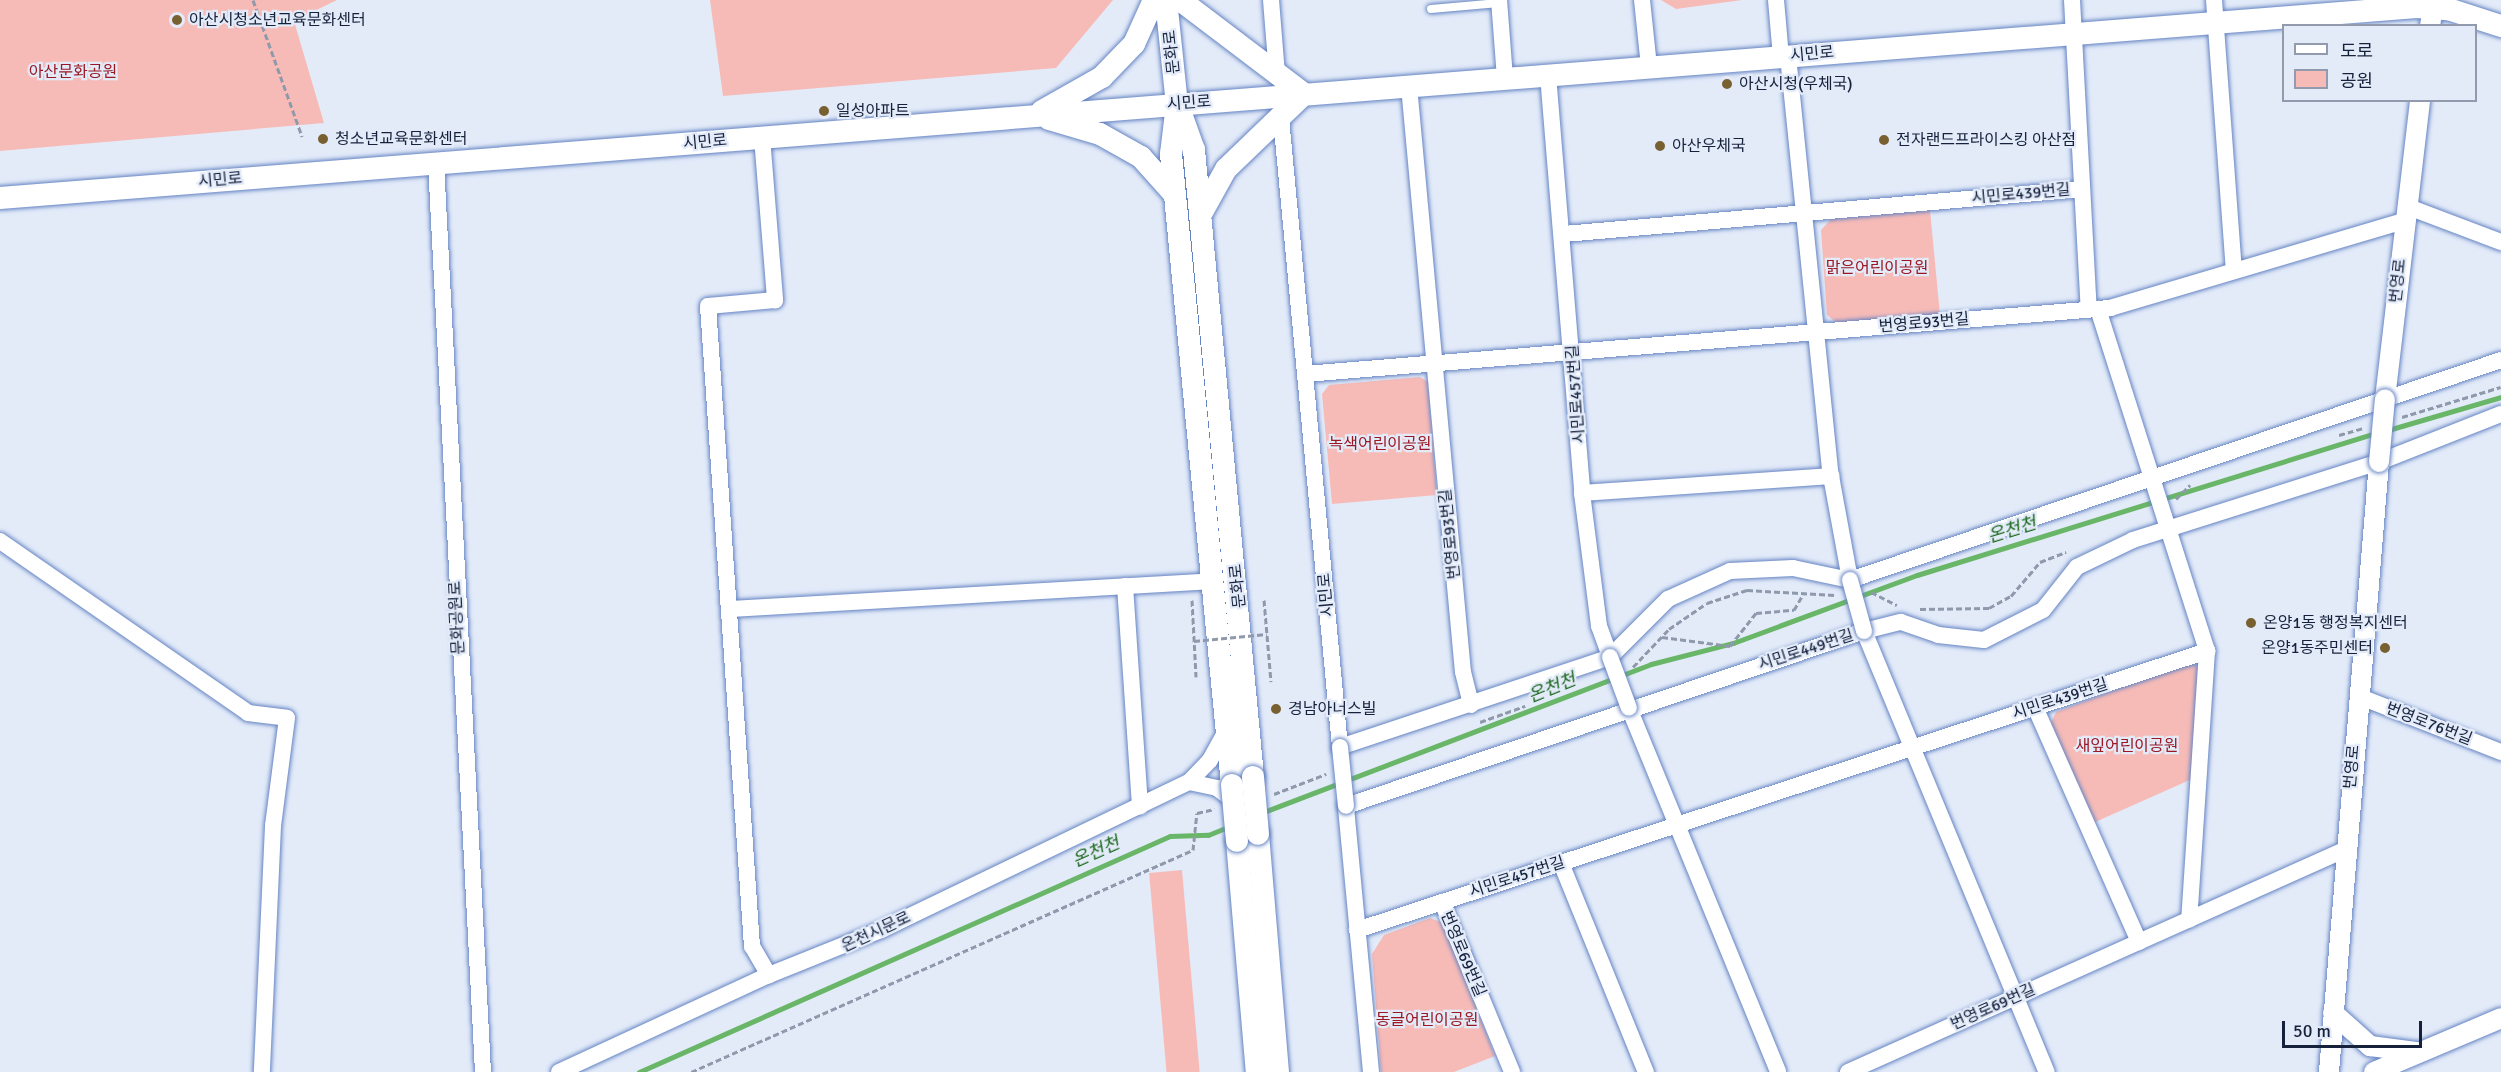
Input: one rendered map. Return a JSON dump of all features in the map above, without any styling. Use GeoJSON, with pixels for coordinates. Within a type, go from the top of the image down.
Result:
{"type":"FeatureCollection","features":[{"type":"Feature","properties":{"kind":"main road"},"geometry":{"type":"LineString","coordinates":[[1036,115],[1102,77],[1134,44],[1154,0]]}},
{"type":"Feature","properties":{"kind":"main road","name":"문화로"},"geometry":{"type":"LineString","coordinates":[[1166,0],[1177,104],[1171,154],[1227,729],[1234,788],[1247,838],[1278,1072]]}},
{"type":"Feature","properties":{"kind":"main road"},"geometry":{"type":"LineString","coordinates":[[1180,0],[1304,94],[1226,169],[1201,214]]}},
{"type":"Feature","properties":{"kind":"main road","name":"시민로"},"geometry":{"type":"LineString","coordinates":[[0,198],[2216,23],[2432,11],[2501,26]]}},
{"type":"Feature","properties":{"kind":"main road","name":"문화로"},"geometry":{"type":"LineString","coordinates":[[1177,104],[1194,150],[1201,214],[1234,788]]}},
{"type":"Feature","properties":{"kind":"main road"},"geometry":{"type":"LineString","coordinates":[[1036,115],[1100,134],[1142,157],[1175,195]]}},
{"type":"Feature","properties":{"kind":"main road"},"geometry":{"type":"LineString","coordinates":[[1234,788],[1247,838]]}},
{"type":"Feature","properties":{"kind":"main road","name":"문화로"},"geometry":{"type":"LineString","coordinates":[[1247,838],[1257,1072]]}},
{"type":"Feature","properties":{"kind":"street"},"geometry":{"type":"LineString","coordinates":[[1271,0],[1276,75]]}},
{"type":"Feature","properties":{"kind":"street"},"geometry":{"type":"LineString","coordinates":[[1642,0],[1649,67]]}},
{"type":"Feature","properties":{"kind":"street"},"geometry":{"type":"LineString","coordinates":[[1776,0],[1806,212],[1831,476],[1857,585],[1864,632],[1901,622],[1938,635],[1984,640],[2043,610],[2077,567],[2171,526],[2379,462],[2501,414]]}},
{"type":"Feature","properties":{"kind":"street","name":"시민로439번길"},"geometry":{"type":"LineString","coordinates":[[1806,212],[2082,189],[2072,0]]}},
{"type":"Feature","properties":{"kind":"street"},"geometry":{"type":"LineString","coordinates":[[2214,0],[2234,270]]}},
{"type":"Feature","properties":{"kind":"street"},"geometry":{"type":"LineString","coordinates":[[1499,1],[1504,78]]}},
{"type":"Feature","properties":{"kind":"street","name":"시민로457번길"},"geometry":{"type":"LineString","coordinates":[[1548,75],[1574,352],[1582,493],[1599,626],[1629,708],[1778,1072]]}},
{"type":"Feature","properties":{"kind":"street"},"geometry":{"type":"LineString","coordinates":[[1409,86],[1433,364]]}},
{"type":"Feature","properties":{"kind":"street","name":"번영로"},"geometry":{"type":"LineString","coordinates":[[2329,1072],[2344,850],[2379,462],[2405,214],[2420,102]]}},
{"type":"Feature","properties":{"kind":"street","name":"시민로"},"geometry":{"type":"LineString","coordinates":[[1281,118],[1371,1072]]}},
{"type":"Feature","properties":{"kind":"street"},"geometry":{"type":"LineString","coordinates":[[762,137],[775,300],[708,306],[752,946],[769,975]]}},
{"type":"Feature","properties":{"kind":"street","name":"문화공원로"},"geometry":{"type":"LineString","coordinates":[[436,163],[483,1072]]}},
{"type":"Feature","properties":{"kind":"street"},"geometry":{"type":"LineString","coordinates":[[2082,189],[2093,309],[2155,478],[2207,651],[2189,919]]}},
{"type":"Feature","properties":{"kind":"street"},"geometry":{"type":"LineString","coordinates":[[1564,234],[1806,212]]}},
{"type":"Feature","properties":{"kind":"street"},"geometry":{"type":"LineString","coordinates":[[2405,214],[2501,242]]}},
{"type":"Feature","properties":{"kind":"street","name":"번영로93번길"},"geometry":{"type":"LineString","coordinates":[[1305,374],[2093,309],[2234,270],[2405,214]]}},
{"type":"Feature","properties":{"kind":"street"},"geometry":{"type":"LineString","coordinates":[[1340,747],[1610,657],[1668,599],[1730,571],[1793,568],[1857,585],[2155,478],[2501,360]]}},
{"type":"Feature","properties":{"kind":"street","name":"번영로93번길"},"geometry":{"type":"LineString","coordinates":[[1433,364],[1470,705]]}},
{"type":"Feature","properties":{"kind":"street"},"geometry":{"type":"LineString","coordinates":[[1582,493],[1831,476]]}},
{"type":"Feature","properties":{"kind":"street"},"geometry":{"type":"LineString","coordinates":[[0,541],[248,713],[287,718],[273,826],[262,1072]]}},
{"type":"Feature","properties":{"kind":"street"},"geometry":{"type":"LineString","coordinates":[[730,609],[1214,581]]}},
{"type":"Feature","properties":{"kind":"street"},"geometry":{"type":"LineString","coordinates":[[1125,586],[1140,806]]}},
{"type":"Feature","properties":{"kind":"street","name":"시민로449번길"},"geometry":{"type":"LineString","coordinates":[[1629,708],[1864,632],[2047,1072]]}},
{"type":"Feature","properties":{"kind":"street","name":"시민로439번길"},"geometry":{"type":"LineString","coordinates":[[1912,747],[2207,651]]}},
{"type":"Feature","properties":{"kind":"street","name":"번영로76번길"},"geometry":{"type":"LineString","coordinates":[[2358,696],[2501,752]]}},
{"type":"Feature","properties":{"kind":"street"},"geometry":{"type":"LineString","coordinates":[[2034,707],[2139,942]]}},
{"type":"Feature","properties":{"kind":"street"},"geometry":{"type":"LineString","coordinates":[[1346,806],[1629,708]]}},
{"type":"Feature","properties":{"kind":"street"},"geometry":{"type":"LineString","coordinates":[[1189,782],[1210,760],[1227,729]]}},
{"type":"Feature","properties":{"kind":"street"},"geometry":{"type":"LineString","coordinates":[[1677,825],[1912,747]]}},
{"type":"Feature","properties":{"kind":"street"},"geometry":{"type":"LineString","coordinates":[[1189,782],[1234,788]]}},
{"type":"Feature","properties":{"kind":"street","name":"온천시문로"},"geometry":{"type":"LineString","coordinates":[[559,1072],[769,975],[881,930],[1189,782]]}},
{"type":"Feature","properties":{"kind":"street","name":"시민로457번길"},"geometry":{"type":"LineString","coordinates":[[1358,930],[1677,825]]}},
{"type":"Feature","properties":{"kind":"street","name":"번영로69번길"},"geometry":{"type":"LineString","coordinates":[[1848,1072],[2344,850]]}},
{"type":"Feature","properties":{"kind":"street"},"geometry":{"type":"LineString","coordinates":[[1561,863],[1646,1072]]}},
{"type":"Feature","properties":{"kind":"street","name":"번영로69번길"},"geometry":{"type":"LineString","coordinates":[[1442,902],[1512,1072]]}},
{"type":"Feature","properties":{"kind":"street"},"geometry":{"type":"LineString","coordinates":[[2333,1013],[2370,1046],[2421,1052]]}},
{"type":"Feature","properties":{"kind":"street"},"geometry":{"type":"LineString","coordinates":[[2377,1071],[2501,1018]]}},
{"type":"Feature","properties":{"kind":"lane"},"geometry":{"type":"LineString","coordinates":[[1431,9],[1499,1]]}},
{"type":"Feature","properties":{"kind":"path"},"geometry":{"type":"LineString","coordinates":[[253,0],[303,135]]}},
{"type":"Feature","properties":{"kind":"path"},"geometry":{"type":"LineString","coordinates":[[2402,417],[2501,387]]}},
{"type":"Feature","properties":{"kind":"path"},"geometry":{"type":"LineString","coordinates":[[1927,615],[1915,611],[1989,608],[2011,596],[2040,562],[2077,548]]}},
{"type":"Feature","properties":{"kind":"path"},"geometry":{"type":"LineString","coordinates":[[1857,585],[1905,609]]}},
{"type":"Feature","properties":{"kind":"path"},"geometry":{"type":"LineString","coordinates":[[1662,637],[1730,646],[1756,614],[1794,610],[1804,593]]}},
{"type":"Feature","properties":{"kind":"path"},"geometry":{"type":"LineString","coordinates":[[1192,600],[1196,677]]}},
{"type":"Feature","properties":{"kind":"path"},"geometry":{"type":"LineString","coordinates":[[1264,600],[1271,682]]}},
{"type":"Feature","properties":{"kind":"path"},"geometry":{"type":"LineString","coordinates":[[1194,641],[1267,634]]}},
{"type":"Feature","properties":{"kind":"path"},"geometry":{"type":"LineString","coordinates":[[691,1072],[1193,848],[1197,813]]}},
{"type":"Feature","properties":{"kind":"green space","name":"아산문화공원"},"geometry":{"type":"Polygon","coordinates":[[[0,0],[337,0],[294,21],[324,123],[0,151],[0,0]]]}},
{"type":"Feature","properties":{"kind":"green space"},"geometry":{"type":"Polygon","coordinates":[[[710,0],[1113,0],[1056,68],[723,96],[710,0]]]}},
{"type":"Feature","properties":{"kind":"green space"},"geometry":{"type":"Polygon","coordinates":[[[1661,0],[1742,0],[1676,9],[1661,0]]]}},
{"type":"Feature","properties":{"kind":"green space","name":"맑은어린이공원"},"geometry":{"type":"Polygon","coordinates":[[[1930,210],[1940,315],[1838,324],[1827,315],[1821,230],[1831,219],[1930,210]]]}},
{"type":"Feature","properties":{"kind":"green space","name":"녹색어린이공원"},"geometry":{"type":"Polygon","coordinates":[[[1420,377],[1428,382],[1437,495],[1332,504],[1322,394],[1329,385],[1420,377]]]}},
{"type":"Feature","properties":{"kind":"green space","name":"새잎어린이공원"},"geometry":{"type":"Polygon","coordinates":[[[2191,662],[2200,669],[2192,779],[2093,823],[2050,725],[2056,712],[2191,662]]]}},
{"type":"Feature","properties":{"kind":"green space"},"geometry":{"type":"Polygon","coordinates":[[[1182,870],[1200,1072],[1167,1072],[1149,873],[1182,870]]]}},
{"type":"Feature","properties":{"kind":"green space","name":"동글어린이공원"},"geometry":{"type":"Polygon","coordinates":[[[1430,918],[1443,923],[1495,1056],[1454,1072],[1381,1072],[1372,954],[1384,935],[1430,918]]]}},
{"type":"Feature","properties":{"kind":"waterway","name":"온천천"},"geometry":{"type":"LineString","coordinates":[[2388,430],[2501,397]]}},
{"type":"Feature","properties":{"kind":"waterway","name":"온천천"},"geometry":{"type":"LineString","coordinates":[[1261,813],[1651,664],[1733,643],[1917,575],[2378,432]]}},
{"type":"Feature","properties":{"kind":"waterway","name":"온천천"},"geometry":{"type":"LineString","coordinates":[[639,1072],[1170,836],[1208,835],[1230,826]]}},
{"type":"Feature","properties":{"kind":"place","name":"아산시청소년교육문화센터"},"geometry":{"type":"Point","coordinates":[177,20]}},
{"type":"Feature","properties":{"kind":"place","name":"아산시청(우체국)"},"geometry":{"type":"Point","coordinates":[1727,84]}},
{"type":"Feature","properties":{"kind":"place","name":"일성아파트"},"geometry":{"type":"Point","coordinates":[824,111]}},
{"type":"Feature","properties":{"kind":"place","name":"청소년교육문화센터"},"geometry":{"type":"Point","coordinates":[323,139]}},
{"type":"Feature","properties":{"kind":"place","name":"전자랜드프라이스킹 아산점"},"geometry":{"type":"Point","coordinates":[1884,140]}},
{"type":"Feature","properties":{"kind":"place","name":"아산우체국"},"geometry":{"type":"Point","coordinates":[1660,146]}},
{"type":"Feature","properties":{"kind":"place","name":"온양1동 행정복지센터"},"geometry":{"type":"Point","coordinates":[2251,623]}},
{"type":"Feature","properties":{"kind":"place","name":"온양1동주민센터"},"geometry":{"type":"Point","coordinates":[2385,648]}},
{"type":"Feature","properties":{"kind":"place","name":"경남아너스빌"},"geometry":{"type":"Point","coordinates":[1276,709]}}]}
